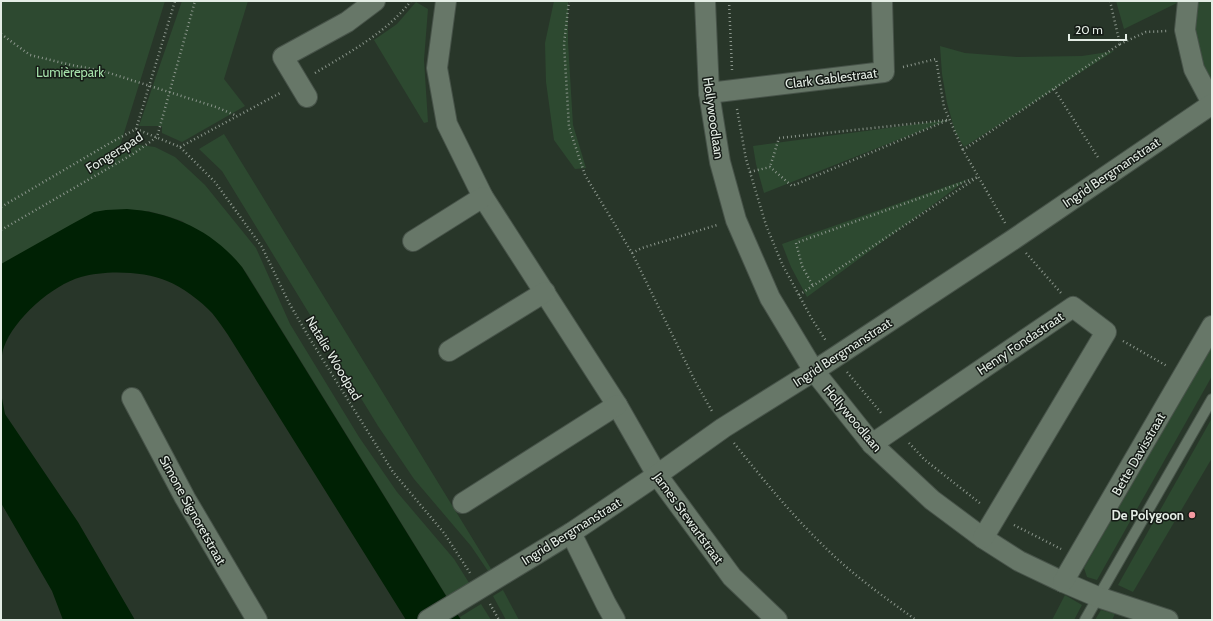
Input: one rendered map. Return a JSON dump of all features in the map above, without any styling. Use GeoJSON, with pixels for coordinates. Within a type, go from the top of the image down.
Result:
{"type":"FeatureCollection","features":[{"type":"Feature","properties":{"kind":"street"},"geometry":{"type":"LineString","coordinates":[[302,90],[283,57],[347,22],[375,1]]}},
{"type":"Feature","properties":{"kind":"street","name":"James Stewartstraat"},"geometry":{"type":"LineString","coordinates":[[446,1],[437,68],[443,103],[447,124],[483,197],[617,405],[657,475],[732,577],[777,620]]}},
{"type":"Feature","properties":{"kind":"street","name":"Hollywoodlaan"},"geometry":{"type":"LineString","coordinates":[[705,1],[709,93],[720,162],[736,220],[770,298],[814,370],[872,444],[932,500],[983,538],[1019,561],[1063,582],[1098,596],[1168,620]]}},
{"type":"Feature","properties":{"kind":"street","name":"Clark Gablestraat"},"geometry":{"type":"LineString","coordinates":[[709,93],[884,72],[882,1]]}},
{"type":"Feature","properties":{"kind":"street"},"geometry":{"type":"LineString","coordinates":[[1188,1],[1185,30],[1194,69],[1212,104]]}},
{"type":"Feature","properties":{"kind":"street","name":"Ingrid Bergmanstraat"},"geometry":{"type":"LineString","coordinates":[[428,620],[571,533],[723,428],[1014,239],[1212,104]]}},
{"type":"Feature","properties":{"kind":"street"},"geometry":{"type":"LineString","coordinates":[[413,241],[483,197]]}},
{"type":"Feature","properties":{"kind":"street"},"geometry":{"type":"LineString","coordinates":[[449,351],[545,292]]}},
{"type":"Feature","properties":{"kind":"street","name":"Henry Fondastraat"},"geometry":{"type":"LineString","coordinates":[[872,444],[1073,307],[1106,332]]}},
{"type":"Feature","properties":{"kind":"street","name":"Bette Davisstraat"},"geometry":{"type":"LineString","coordinates":[[1063,582],[1212,326]]}},
{"type":"Feature","properties":{"kind":"street"},"geometry":{"type":"LineString","coordinates":[[983,538],[1106,332]]}},
{"type":"Feature","properties":{"kind":"street","name":"Simone Signoretstraat"},"geometry":{"type":"LineString","coordinates":[[132,398],[185,498],[257,620]]}},
{"type":"Feature","properties":{"kind":"street"},"geometry":{"type":"LineString","coordinates":[[464,503],[617,405]]}},
{"type":"Feature","properties":{"kind":"street"},"geometry":{"type":"LineString","coordinates":[[571,533],[615,620]]}},
{"type":"Feature","properties":{"kind":"lane"},"geometry":{"type":"LineString","coordinates":[[1085,620],[1212,399]]}},
{"type":"Feature","properties":{"kind":"path","name":"Fongerspad"},"geometry":{"type":"LineString","coordinates":[[1,207],[136,129],[148,85],[175,1]]}},
{"type":"Feature","properties":{"kind":"path","name":"Fongerspad"},"geometry":{"type":"LineString","coordinates":[[1,230],[133,154],[156,137],[194,1]]}},
{"type":"Feature","properties":{"kind":"path"},"geometry":{"type":"LineString","coordinates":[[180,147],[237,116],[302,90],[389,25],[411,1]]}},
{"type":"Feature","properties":{"kind":"path"},"geometry":{"type":"LineString","coordinates":[[569,1],[564,44],[569,127],[585,175],[632,253],[695,381],[723,428],[772,490],[832,554],[882,596],[916,620]]}},
{"type":"Feature","properties":{"kind":"path"},"geometry":{"type":"LineString","coordinates":[[729,1],[733,90],[746,159],[766,225],[782,264],[812,319],[835,356],[870,401],[925,460],[997,515],[1077,558]]}},
{"type":"Feature","properties":{"kind":"path"},"geometry":{"type":"LineString","coordinates":[[1110,1],[1120,44]]}},
{"type":"Feature","properties":{"kind":"path"},"geometry":{"type":"LineString","coordinates":[[963,150],[1120,44],[1146,32],[1185,30]]}},
{"type":"Feature","properties":{"kind":"path"},"geometry":{"type":"LineString","coordinates":[[1,34],[30,55],[103,71],[169,91],[216,107],[237,116]]}},
{"type":"Feature","properties":{"kind":"path"},"geometry":{"type":"LineString","coordinates":[[884,72],[936,59],[944,107],[963,150],[1014,239],[1073,307]]}},
{"type":"Feature","properties":{"kind":"path"},"geometry":{"type":"LineString","coordinates":[[1054,89],[1109,174]]}},
{"type":"Feature","properties":{"kind":"path"},"geometry":{"type":"LineString","coordinates":[[948,120],[792,186],[770,167],[779,138],[948,120]]}},
{"type":"Feature","properties":{"kind":"path","name":"Natalie Woodpad"},"geometry":{"type":"LineString","coordinates":[[136,129],[180,147],[215,182],[262,247],[289,303],[393,472],[444,532],[474,591],[500,620]]}},
{"type":"Feature","properties":{"kind":"path"},"geometry":{"type":"LineString","coordinates":[[750,172],[770,167]]}},
{"type":"Feature","properties":{"kind":"path"},"geometry":{"type":"LineString","coordinates":[[799,295],[978,177]]}},
{"type":"Feature","properties":{"kind":"path"},"geometry":{"type":"LineString","coordinates":[[813,286],[802,266],[796,243],[978,177]]}},
{"type":"Feature","properties":{"kind":"path"},"geometry":{"type":"LineString","coordinates":[[632,253],[642,248],[736,220]]}},
{"type":"Feature","properties":{"kind":"path"},"geometry":{"type":"LineString","coordinates":[[1106,332],[1183,376]]}},
{"type":"Feature","properties":{"kind":"green space","name":"Lumièrepark"},"geometry":{"type":"Polygon","coordinates":[[[1,1],[165,1],[119,149],[132,144],[155,147],[175,157],[205,185],[256,248],[290,324],[359,437],[397,492],[454,559],[471,586],[449,600],[247,274],[242,267],[182,221],[148,211],[1,268],[1,1]]]}},
{"type":"Feature","properties":{"kind":"green space"},"geometry":{"type":"Polygon","coordinates":[[[182,1],[248,1],[224,79],[245,106],[182,142],[162,133],[162,126],[139,126],[182,1]]]}},
{"type":"Feature","properties":{"kind":"green space"},"geometry":{"type":"Polygon","coordinates":[[[554,1],[568,1],[568,42],[573,125],[586,168],[575,169],[554,140],[546,82],[545,43],[554,1]]]}},
{"type":"Feature","properties":{"kind":"green space"},"geometry":{"type":"Polygon","coordinates":[[[1116,1],[1178,1],[1179,2],[1124,29],[1116,1]]]}},
{"type":"Feature","properties":{"kind":"green space"},"geometry":{"type":"Polygon","coordinates":[[[1193,1],[1212,1],[1212,85],[1202,66],[1192,16],[1193,1]]]}},
{"type":"Feature","properties":{"kind":"green space"},"geometry":{"type":"Polygon","coordinates":[[[416,2],[428,9],[424,60],[428,122],[424,123],[374,40],[397,24],[416,2]]]}},
{"type":"Feature","properties":{"kind":"green space"},"geometry":{"type":"Polygon","coordinates":[[[940,46],[965,53],[1017,57],[1082,56],[1114,51],[964,147],[955,131],[947,103],[942,74],[940,46]]]}},
{"type":"Feature","properties":{"kind":"green space"},"geometry":{"type":"Polygon","coordinates":[[[948,120],[764,193],[753,146],[948,120]]]}},
{"type":"Feature","properties":{"kind":"green space"},"geometry":{"type":"Polygon","coordinates":[[[224,134],[493,572],[490,574],[471,546],[414,479],[378,426],[222,171],[199,149],[224,134]]]}},
{"type":"Feature","properties":{"kind":"green space"},"geometry":{"type":"Polygon","coordinates":[[[968,179],[807,297],[791,267],[782,244],[968,179]]]}},
{"type":"Feature","properties":{"kind":"green space"},"geometry":{"type":"Polygon","coordinates":[[[1212,344],[1212,376],[1097,580],[1087,577],[1084,568],[1212,344]]]}},
{"type":"Feature","properties":{"kind":"green space"},"geometry":{"type":"Polygon","coordinates":[[[1212,418],[1212,458],[1133,592],[1118,585],[1212,418]]]}},
{"type":"Feature","properties":{"kind":"green space"},"geometry":{"type":"Polygon","coordinates":[[[503,590],[519,620],[506,620],[493,596],[503,590]]]}},
{"type":"Feature","properties":{"kind":"green space"},"geometry":{"type":"Polygon","coordinates":[[[1065,595],[1082,605],[1074,620],[1052,620],[1065,595]]]}},
{"type":"Feature","properties":{"kind":"green space"},"geometry":{"type":"Polygon","coordinates":[[[481,604],[491,620],[461,620],[460,617],[481,604]]]}},
{"type":"Feature","properties":{"kind":"green space"},"geometry":{"type":"Polygon","coordinates":[[[1101,610],[1115,614],[1112,620],[1095,620],[1101,610]]]}},
{"type":"Feature","properties":{"kind":"shaded area"},"geometry":{"type":"Polygon","coordinates":[[[127,209],[160,214],[176,219],[190,226],[218,243],[231,254],[242,267],[461,620],[406,620],[228,335],[208,308],[179,287],[158,278],[136,273],[101,273],[70,281],[58,287],[35,304],[16,325],[3,350],[1,371],[1,264],[94,212],[127,209]]]}},
{"type":"Feature","properties":{"kind":"shaded area"},"geometry":{"type":"Polygon","coordinates":[[[1,393],[5,414],[78,522],[135,620],[63,620],[52,591],[1,503],[1,393]]]}},
{"type":"Feature","properties":{"kind":"place","name":"De Polygoon"},"geometry":{"type":"Point","coordinates":[1192,515]}}]}
